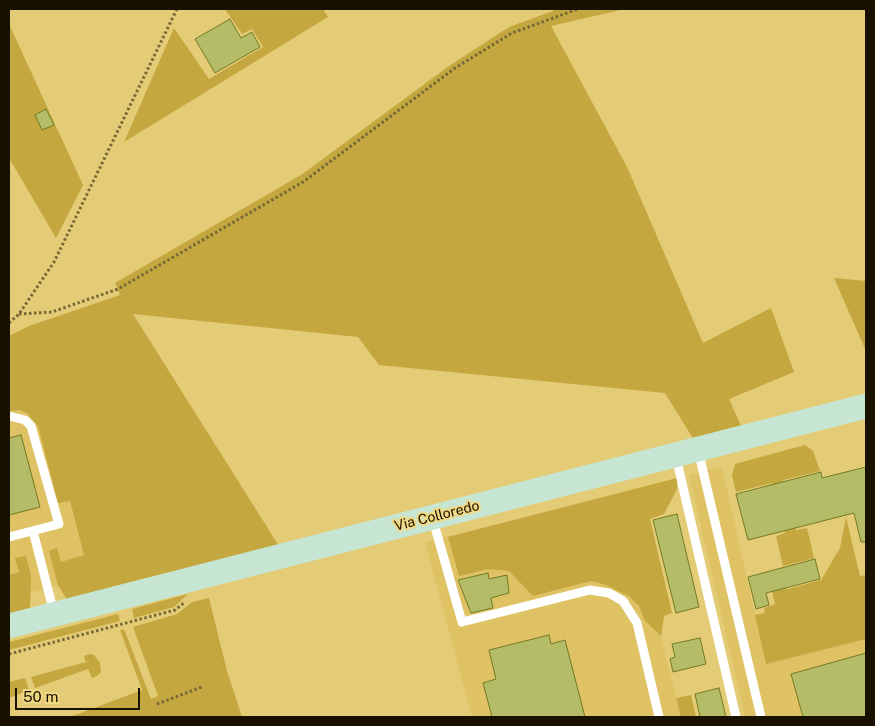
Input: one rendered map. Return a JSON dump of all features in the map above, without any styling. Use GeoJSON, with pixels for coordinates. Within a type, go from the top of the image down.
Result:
{"type":"FeatureCollection","features":[{"type":"Feature","properties":{"kind":"main road","name":"Via Colloredo"},"geometry":{"type":"LineString","coordinates":[[9,626],[866,406]]}},
{"type":"Feature","properties":{"kind":"lane"},"geometry":{"type":"LineString","coordinates":[[9,416],[25,420],[31,426],[59,524],[9,537]]}},
{"type":"Feature","properties":{"kind":"lane"},"geometry":{"type":"LineString","coordinates":[[687,452],[736,717]]}},
{"type":"Feature","properties":{"kind":"lane"},"geometry":{"type":"LineString","coordinates":[[687,452],[761,717]]}},
{"type":"Feature","properties":{"kind":"lane"},"geometry":{"type":"LineString","coordinates":[[433,517],[462,622],[590,590],[609,593],[623,601],[637,623],[660,717]]}},
{"type":"Feature","properties":{"kind":"lane"},"geometry":{"type":"LineString","coordinates":[[33,531],[54,614]]}},
{"type":"Feature","properties":{"kind":"path"},"geometry":{"type":"LineString","coordinates":[[9,323],[19,314],[54,262],[177,9]]}},
{"type":"Feature","properties":{"kind":"path"},"geometry":{"type":"LineString","coordinates":[[19,314],[52,312],[118,288],[303,182],[455,68],[512,33],[578,9]]}},
{"type":"Feature","properties":{"kind":"path"},"geometry":{"type":"LineString","coordinates":[[156,704],[202,687]]}},
{"type":"Feature","properties":{"kind":"shaded area"},"geometry":{"type":"Polygon","coordinates":[[[225,9],[323,9],[328,17],[124,142],[174,28],[209,79],[263,47],[252,29],[242,34],[225,9]]]}},
{"type":"Feature","properties":{"kind":"shaded area"},"geometry":{"type":"Polygon","coordinates":[[[558,9],[625,9],[551,26],[627,167],[703,343],[771,308],[794,372],[729,399],[742,428],[694,440],[665,393],[379,365],[358,337],[133,314],[279,546],[67,600],[58,585],[49,551],[57,548],[61,562],[84,555],[70,501],[58,503],[38,426],[27,413],[20,410],[9,411],[9,336],[29,326],[120,295],[115,283],[301,175],[449,66],[509,27],[558,9]]]}},
{"type":"Feature","properties":{"kind":"shaded area"},"geometry":{"type":"Polygon","coordinates":[[[9,24],[83,185],[56,238],[9,158],[9,24]]]}},
{"type":"Feature","properties":{"kind":"shaded area"},"geometry":{"type":"Polygon","coordinates":[[[834,278],[866,281],[866,351],[834,278]]]}},
{"type":"Feature","properties":{"kind":"shaded area"},"geometry":{"type":"Polygon","coordinates":[[[30,349],[90,577],[9,598],[9,361],[30,349]]]}},
{"type":"Feature","properties":{"kind":"shaded area"},"geometry":{"type":"Polygon","coordinates":[[[805,445],[813,451],[820,471],[783,480],[796,530],[807,528],[814,558],[783,566],[776,536],[785,533],[772,483],[736,492],[732,475],[735,464],[805,445]]]}},
{"type":"Feature","properties":{"kind":"shaded area"},"geometry":{"type":"Polygon","coordinates":[[[722,467],[766,664],[866,639],[866,717],[745,717],[689,475],[722,467]]]}},
{"type":"Feature","properties":{"kind":"shaded area"},"geometry":{"type":"Polygon","coordinates":[[[677,478],[677,489],[664,514],[650,519],[672,613],[664,616],[661,636],[645,621],[639,606],[629,596],[603,584],[591,581],[533,596],[509,571],[488,569],[459,576],[448,537],[677,478]]]}},
{"type":"Feature","properties":{"kind":"shaded area"},"geometry":{"type":"Polygon","coordinates":[[[625,492],[681,717],[472,717],[425,542],[625,492]]]}},
{"type":"Feature","properties":{"kind":"shaded area"},"geometry":{"type":"Polygon","coordinates":[[[846,517],[860,576],[866,575],[866,639],[766,664],[755,615],[765,613],[764,608],[775,604],[770,584],[788,589],[821,580],[840,548],[846,517]]]}},
{"type":"Feature","properties":{"kind":"shaded area"},"geometry":{"type":"Polygon","coordinates":[[[26,556],[31,575],[30,610],[9,616],[9,575],[19,572],[15,558],[26,556]]]}},
{"type":"Feature","properties":{"kind":"shaded area"},"geometry":{"type":"Polygon","coordinates":[[[188,594],[174,607],[134,618],[132,609],[188,594]]]}},
{"type":"Feature","properties":{"kind":"shaded area"},"geometry":{"type":"Polygon","coordinates":[[[209,598],[227,671],[242,717],[70,717],[142,690],[120,630],[124,629],[151,699],[158,696],[133,627],[177,614],[192,602],[209,598]]]}},
{"type":"Feature","properties":{"kind":"shaded area"},"geometry":{"type":"Polygon","coordinates":[[[118,614],[120,621],[9,650],[9,642],[118,614]]]}},
{"type":"Feature","properties":{"kind":"shaded area"},"geometry":{"type":"Polygon","coordinates":[[[94,655],[100,663],[101,672],[97,676],[92,678],[88,669],[35,688],[31,677],[86,662],[84,656],[94,655]]]}},
{"type":"Feature","properties":{"kind":"shaded area"},"geometry":{"type":"Polygon","coordinates":[[[25,678],[29,690],[9,698],[9,682],[25,678]]]}},
{"type":"Feature","properties":{"kind":"shaded area"},"geometry":{"type":"Polygon","coordinates":[[[691,695],[696,717],[681,717],[676,698],[691,695]]]}},
{"type":"Feature","properties":{"kind":"building"},"geometry":{"type":"Polygon","coordinates":[[[230,19],[241,38],[252,32],[260,47],[215,73],[195,39],[230,19]]]}},
{"type":"Feature","properties":{"kind":"building"},"geometry":{"type":"Polygon","coordinates":[[[46,109],[54,125],[42,130],[35,115],[46,109]]]}},
{"type":"Feature","properties":{"kind":"building"},"geometry":{"type":"Polygon","coordinates":[[[21,435],[40,507],[9,515],[9,438],[21,435]]]}},
{"type":"Feature","properties":{"kind":"building"},"geometry":{"type":"Polygon","coordinates":[[[866,467],[866,542],[861,542],[854,513],[748,540],[736,494],[821,472],[822,478],[866,467]]]}},
{"type":"Feature","properties":{"kind":"building"},"geometry":{"type":"Polygon","coordinates":[[[677,514],[699,607],[676,613],[653,520],[677,514]]]}},
{"type":"Feature","properties":{"kind":"building"},"geometry":{"type":"Polygon","coordinates":[[[815,559],[820,579],[766,593],[769,605],[756,609],[748,577],[815,559]]]}},
{"type":"Feature","properties":{"kind":"building"},"geometry":{"type":"Polygon","coordinates":[[[488,573],[489,579],[507,575],[509,593],[491,598],[493,608],[471,613],[458,580],[488,573]]]}},
{"type":"Feature","properties":{"kind":"building"},"geometry":{"type":"Polygon","coordinates":[[[549,635],[551,644],[565,640],[585,717],[492,717],[483,683],[496,679],[489,650],[549,635]]]}},
{"type":"Feature","properties":{"kind":"building"},"geometry":{"type":"Polygon","coordinates":[[[700,638],[706,664],[673,672],[670,659],[675,657],[672,644],[700,638]]]}},
{"type":"Feature","properties":{"kind":"building"},"geometry":{"type":"Polygon","coordinates":[[[866,653],[866,717],[803,717],[791,674],[866,653]]]}},
{"type":"Feature","properties":{"kind":"building"},"geometry":{"type":"Polygon","coordinates":[[[719,688],[726,717],[700,717],[695,694],[719,688]]]}}]}
